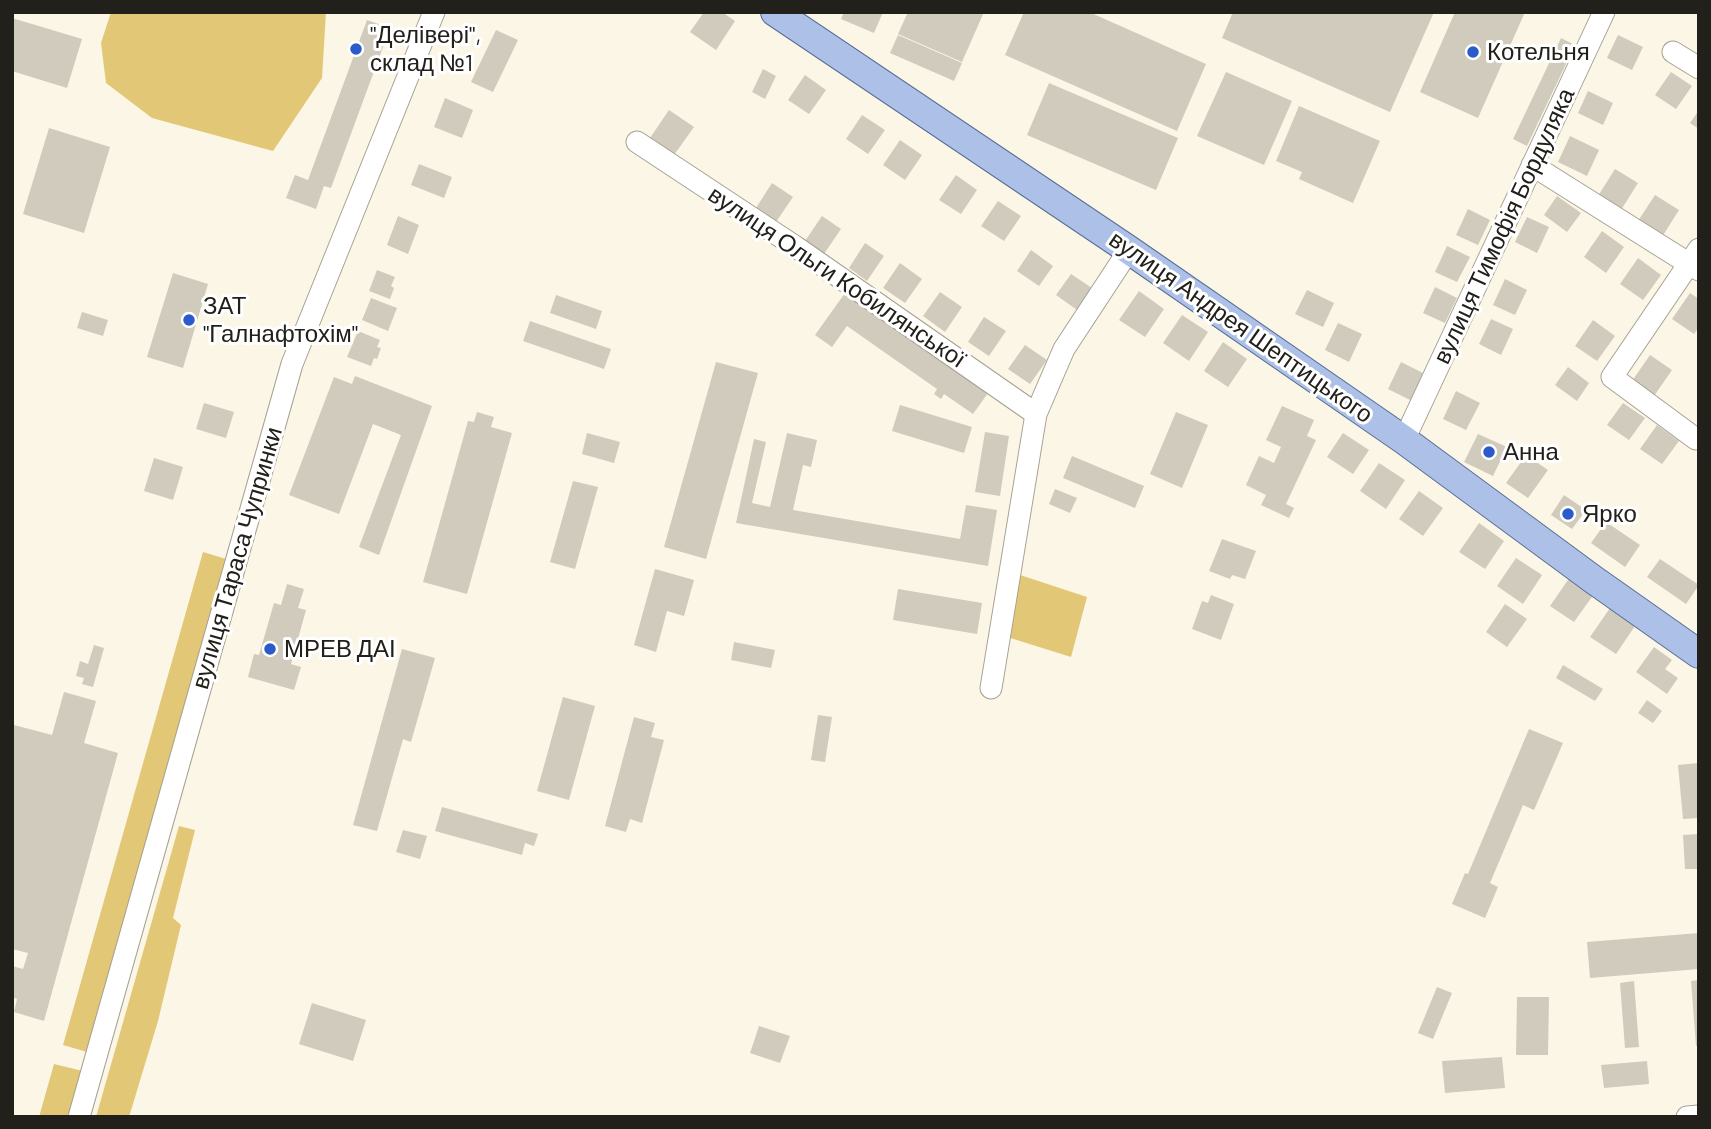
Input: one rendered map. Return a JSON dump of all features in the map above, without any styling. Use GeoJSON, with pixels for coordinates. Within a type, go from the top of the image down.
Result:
{"type":"FeatureCollection","features":[{"type":"Feature","properties":{"kind":"main road","name":"вулиця Андрея Шептицького"},"geometry":{"type":"LineString","coordinates":[[775,12],[1129,250],[1404,440],[1699,654]]}},
{"type":"Feature","properties":{"kind":"street","name":"вулиця Тараса Чупринки"},"geometry":{"type":"LineString","coordinates":[[79,1117],[292,364],[434,12]]}},
{"type":"Feature","properties":{"kind":"street","name":"вулиця Тимофія Бордуляка"},"geometry":{"type":"LineString","coordinates":[[1404,440],[1604,12]]}},
{"type":"Feature","properties":{"kind":"street"},"geometry":{"type":"LineString","coordinates":[[1673,52],[1699,68]]}},
{"type":"Feature","properties":{"kind":"street","name":"вулиця Ольги Кобилянської"},"geometry":{"type":"LineString","coordinates":[[637,142],[805,253],[1036,414]]}},
{"type":"Feature","properties":{"kind":"street"},"geometry":{"type":"LineString","coordinates":[[1532,165],[1695,260],[1612,377],[1696,439]]}},
{"type":"Feature","properties":{"kind":"street"},"geometry":{"type":"LineString","coordinates":[[991,688],[1036,414],[1064,349],[1129,250]]}},
{"type":"Feature","properties":{"kind":"street"},"geometry":{"type":"LineString","coordinates":[[1686,1117],[1699,1116]]}},
{"type":"Feature","properties":{"kind":"shaded area"},"geometry":{"type":"Polygon","coordinates":[[[111,12],[326,12],[322,78],[273,151],[152,118],[106,83],[101,43],[111,12]]]}},
{"type":"Feature","properties":{"kind":"shaded area"},"geometry":{"type":"Polygon","coordinates":[[[203,552],[226,559],[87,1052],[63,1045],[203,552]]]}},
{"type":"Feature","properties":{"kind":"shaded area"},"geometry":{"type":"Polygon","coordinates":[[[1014,573],[1087,597],[1071,657],[1004,636],[1014,573]]]}},
{"type":"Feature","properties":{"kind":"shaded area"},"geometry":{"type":"Polygon","coordinates":[[[179,826],[195,830],[173,918],[181,925],[158,1021],[129,1117],[96,1117],[179,826]]]}},
{"type":"Feature","properties":{"kind":"shaded area"},"geometry":{"type":"Polygon","coordinates":[[[54,1064],[83,1071],[71,1117],[39,1117],[54,1064]]]}},
{"type":"Feature","properties":{"kind":"building"},"geometry":{"type":"Polygon","coordinates":[[[704,12],[722,12],[735,21],[716,50],[690,32],[704,12]]]}},
{"type":"Feature","properties":{"kind":"building"},"geometry":{"type":"Polygon","coordinates":[[[844,12],[883,12],[874,33],[841,19],[844,12]]]}},
{"type":"Feature","properties":{"kind":"building"},"geometry":{"type":"Polygon","coordinates":[[[908,12],[984,12],[962,62],[898,34],[908,12]]]}},
{"type":"Feature","properties":{"kind":"building"},"geometry":{"type":"Polygon","coordinates":[[[1024,12],[1089,12],[1206,64],[1177,131],[1005,55],[1024,12]]]}},
{"type":"Feature","properties":{"kind":"building"},"geometry":{"type":"Polygon","coordinates":[[[1233,12],[1434,12],[1390,112],[1222,38],[1233,12]]]}},
{"type":"Feature","properties":{"kind":"building","name":"Котельня"},"geometry":{"type":"Polygon","coordinates":[[[1455,12],[1525,12],[1478,118],[1420,92],[1455,12]]]}},
{"type":"Feature","properties":{"kind":"building"},"geometry":{"type":"Polygon","coordinates":[[[12,18],[82,39],[67,88],[12,71],[12,18]]]}},
{"type":"Feature","properties":{"kind":"building"},"geometry":{"type":"Polygon","coordinates":[[[367,20],[390,28],[331,188],[324,186],[316,209],[286,198],[295,175],[308,180],[367,20]]]}},
{"type":"Feature","properties":{"kind":"building"},"geometry":{"type":"Polygon","coordinates":[[[496,30],[518,40],[493,92],[471,82],[496,30]]]}},
{"type":"Feature","properties":{"kind":"building"},"geometry":{"type":"Polygon","coordinates":[[[898,35],[962,63],[954,81],[890,53],[898,35]]]}},
{"type":"Feature","properties":{"kind":"building"},"geometry":{"type":"Polygon","coordinates":[[[1618,35],[1643,47],[1632,70],[1607,58],[1618,35]]]}},
{"type":"Feature","properties":{"kind":"building"},"geometry":{"type":"Polygon","coordinates":[[[1561,38],[1575,45],[1527,146],[1513,139],[1561,38]]]}},
{"type":"Feature","properties":{"kind":"building"},"geometry":{"type":"Polygon","coordinates":[[[763,69],[776,76],[765,99],[752,92],[763,69]]]}},
{"type":"Feature","properties":{"kind":"building"},"geometry":{"type":"Polygon","coordinates":[[[1226,72],[1292,101],[1264,165],[1197,136],[1226,72]]]}},
{"type":"Feature","properties":{"kind":"building"},"geometry":{"type":"Polygon","coordinates":[[[1671,72],[1692,86],[1676,109],[1655,95],[1671,72]]]}},
{"type":"Feature","properties":{"kind":"building"},"geometry":{"type":"Polygon","coordinates":[[[805,75],[826,90],[809,114],[788,100],[805,75]]]}},
{"type":"Feature","properties":{"kind":"building"},"geometry":{"type":"Polygon","coordinates":[[[1049,83],[1178,138],[1156,190],[1027,135],[1049,83]]]}},
{"type":"Feature","properties":{"kind":"building"},"geometry":{"type":"Polygon","coordinates":[[[1588,91],[1613,103],[1603,125],[1578,113],[1588,91]]]}},
{"type":"Feature","properties":{"kind":"building"},"geometry":{"type":"Polygon","coordinates":[[[445,98],[473,110],[462,138],[434,127],[445,98]]]}},
{"type":"Feature","properties":{"kind":"building"},"geometry":{"type":"Polygon","coordinates":[[[1299,106],[1380,141],[1353,203],[1299,179],[1302,172],[1276,161],[1299,106]]]}},
{"type":"Feature","properties":{"kind":"building"},"geometry":{"type":"Polygon","coordinates":[[[669,110],[694,127],[674,155],[650,138],[669,110]]]}},
{"type":"Feature","properties":{"kind":"building"},"geometry":{"type":"Polygon","coordinates":[[[1699,110],[1699,129],[1690,123],[1699,110]]]}},
{"type":"Feature","properties":{"kind":"building"},"geometry":{"type":"Polygon","coordinates":[[[862,115],[885,130],[868,154],[846,139],[862,115]]]}},
{"type":"Feature","properties":{"kind":"building"},"geometry":{"type":"Polygon","coordinates":[[[49,128],[110,147],[84,233],[23,214],[49,128]]]}},
{"type":"Feature","properties":{"kind":"building"},"geometry":{"type":"Polygon","coordinates":[[[1570,136],[1599,150],[1587,176],[1558,162],[1570,136]]]}},
{"type":"Feature","properties":{"kind":"building"},"geometry":{"type":"Polygon","coordinates":[[[900,140],[922,155],[905,180],[883,165],[900,140]]]}},
{"type":"Feature","properties":{"kind":"building"},"geometry":{"type":"Polygon","coordinates":[[[419,164],[452,177],[444,198],[411,185],[419,164]]]}},
{"type":"Feature","properties":{"kind":"building"},"geometry":{"type":"Polygon","coordinates":[[[1615,169],[1638,183],[1621,210],[1598,196],[1615,169]]]}},
{"type":"Feature","properties":{"kind":"building"},"geometry":{"type":"Polygon","coordinates":[[[956,175],[977,190],[961,214],[939,200],[956,175]]]}},
{"type":"Feature","properties":{"kind":"building"},"geometry":{"type":"Polygon","coordinates":[[[772,183],[793,197],[776,222],[756,208],[772,183]]]}},
{"type":"Feature","properties":{"kind":"building"},"geometry":{"type":"Polygon","coordinates":[[[1655,195],[1679,210],[1662,237],[1638,221],[1655,195]]]}},
{"type":"Feature","properties":{"kind":"building"},"geometry":{"type":"Polygon","coordinates":[[[1557,196],[1581,213],[1567,232],[1544,215],[1557,196]]]}},
{"type":"Feature","properties":{"kind":"building"},"geometry":{"type":"Polygon","coordinates":[[[998,201],[1021,216],[1004,241],[981,226],[998,201]]]}},
{"type":"Feature","properties":{"kind":"building"},"geometry":{"type":"Polygon","coordinates":[[[1468,209],[1490,220],[1478,245],[1456,235],[1468,209]]]}},
{"type":"Feature","properties":{"kind":"building"},"geometry":{"type":"Polygon","coordinates":[[[398,216],[419,225],[408,254],[387,245],[398,216]]]}},
{"type":"Feature","properties":{"kind":"building"},"geometry":{"type":"Polygon","coordinates":[[[822,216],[841,229],[824,254],[805,241],[822,216]]]}},
{"type":"Feature","properties":{"kind":"building"},"geometry":{"type":"Polygon","coordinates":[[[1527,217],[1549,227],[1537,253],[1515,242],[1527,217]]]}},
{"type":"Feature","properties":{"kind":"building"},"geometry":{"type":"Polygon","coordinates":[[[1602,231],[1624,247],[1606,273],[1584,257],[1602,231]]]}},
{"type":"Feature","properties":{"kind":"building"},"geometry":{"type":"Polygon","coordinates":[[[865,243],[884,256],[867,281],[849,268],[865,243]]]}},
{"type":"Feature","properties":{"kind":"building"},"geometry":{"type":"Polygon","coordinates":[[[1447,246],[1470,257],[1457,282],[1435,272],[1447,246]]]}},
{"type":"Feature","properties":{"kind":"building"},"geometry":{"type":"Polygon","coordinates":[[[1031,250],[1053,266],[1039,286],[1017,271],[1031,250]]]}},
{"type":"Feature","properties":{"kind":"building"},"geometry":{"type":"Polygon","coordinates":[[[1638,258],[1661,275],[1643,300],[1620,284],[1638,258]]]}},
{"type":"Feature","properties":{"kind":"building"},"geometry":{"type":"Polygon","coordinates":[[[900,263],[922,279],[905,303],[883,288],[900,263]]]}},
{"type":"Feature","properties":{"kind":"building"},"geometry":{"type":"Polygon","coordinates":[[[377,270],[395,277],[390,299],[369,291],[377,270]]]}},
{"type":"Feature","properties":{"kind":"building"},"geometry":{"type":"Polygon","coordinates":[[[173,273],[208,284],[183,368],[147,357],[173,273]]]}},
{"type":"Feature","properties":{"kind":"building"},"geometry":{"type":"Polygon","coordinates":[[[1071,274],[1092,288],[1077,310],[1056,295],[1071,274]]]}},
{"type":"Feature","properties":{"kind":"building"},"geometry":{"type":"Polygon","coordinates":[[[1505,279],[1527,290],[1515,315],[1493,305],[1505,279]]]}},
{"type":"Feature","properties":{"kind":"building"},"geometry":{"type":"Polygon","coordinates":[[[1435,287],[1457,298],[1445,323],[1423,313],[1435,287]]]}},
{"type":"Feature","properties":{"kind":"building"},"geometry":{"type":"Polygon","coordinates":[[[1307,290],[1334,303],[1323,327],[1295,314],[1307,290]]]}},
{"type":"Feature","properties":{"kind":"building"},"geometry":{"type":"Polygon","coordinates":[[[1139,291],[1164,309],[1145,337],[1119,320],[1139,291]]]}},
{"type":"Feature","properties":{"kind":"building"},"geometry":{"type":"Polygon","coordinates":[[[940,292],[962,307],[945,332],[923,316],[940,292]]]}},
{"type":"Feature","properties":{"kind":"building"},"geometry":{"type":"Polygon","coordinates":[[[845,293],[988,393],[973,414],[944,394],[941,399],[934,394],[937,389],[847,326],[832,347],[815,335],[845,293]]]}},
{"type":"Feature","properties":{"kind":"building"},"geometry":{"type":"Polygon","coordinates":[[[1690,293],[1699,299],[1699,327],[1694,334],[1672,319],[1690,293]]]}},
{"type":"Feature","properties":{"kind":"building"},"geometry":{"type":"Polygon","coordinates":[[[556,295],[602,311],[596,329],[550,313],[556,295]]]}},
{"type":"Feature","properties":{"kind":"building"},"geometry":{"type":"Polygon","coordinates":[[[371,298],[397,308],[388,331],[362,320],[371,298]]]}},
{"type":"Feature","properties":{"kind":"building"},"geometry":{"type":"Polygon","coordinates":[[[82,312],[108,320],[103,336],[77,328],[82,312]]]}},
{"type":"Feature","properties":{"kind":"building"},"geometry":{"type":"Polygon","coordinates":[[[1182,315],[1208,332],[1189,361],[1163,343],[1182,315]]]}},
{"type":"Feature","properties":{"kind":"building"},"geometry":{"type":"Polygon","coordinates":[[[984,317],[1006,331],[989,356],[968,342],[984,317]]]}},
{"type":"Feature","properties":{"kind":"building"},"geometry":{"type":"Polygon","coordinates":[[[1491,319],[1513,329],[1501,355],[1479,344],[1491,319]]]}},
{"type":"Feature","properties":{"kind":"building"},"geometry":{"type":"Polygon","coordinates":[[[1593,320],[1615,336],[1597,361],[1575,346],[1593,320]]]}},
{"type":"Feature","properties":{"kind":"building"},"geometry":{"type":"Polygon","coordinates":[[[530,321],[611,349],[604,369],[523,341],[530,321]]]}},
{"type":"Feature","properties":{"kind":"building"},"geometry":{"type":"Polygon","coordinates":[[[1338,323],[1362,334],[1349,362],[1325,350],[1338,323]]]}},
{"type":"Feature","properties":{"kind":"building"},"geometry":{"type":"Polygon","coordinates":[[[358,331],[380,340],[377,347],[381,348],[371,366],[347,357],[358,331]]]}},
{"type":"Feature","properties":{"kind":"building"},"geometry":{"type":"Polygon","coordinates":[[[1223,342],[1247,359],[1228,387],[1204,371],[1223,342]]]}},
{"type":"Feature","properties":{"kind":"building"},"geometry":{"type":"Polygon","coordinates":[[[1025,345],[1047,360],[1030,384],[1008,369],[1025,345]]]}},
{"type":"Feature","properties":{"kind":"building"},"geometry":{"type":"Polygon","coordinates":[[[1650,355],[1672,370],[1654,396],[1632,381],[1650,355]]]}},
{"type":"Feature","properties":{"kind":"building"},"geometry":{"type":"Polygon","coordinates":[[[716,362],[758,373],[706,559],[664,547],[716,362]]]}},
{"type":"Feature","properties":{"kind":"building"},"geometry":{"type":"Polygon","coordinates":[[[1401,362],[1425,374],[1412,401],[1388,389],[1401,362]]]}},
{"type":"Feature","properties":{"kind":"building"},"geometry":{"type":"Polygon","coordinates":[[[1568,367],[1589,383],[1577,401],[1555,385],[1568,367]]]}},
{"type":"Feature","properties":{"kind":"building"},"geometry":{"type":"Polygon","coordinates":[[[355,376],[432,406],[379,555],[359,547],[401,435],[373,424],[339,514],[289,495],[334,377],[352,384],[355,376]]]}},
{"type":"Feature","properties":{"kind":"building"},"geometry":{"type":"Polygon","coordinates":[[[1456,391],[1480,403],[1466,430],[1443,419],[1456,391]]]}},
{"type":"Feature","properties":{"kind":"building"},"geometry":{"type":"Polygon","coordinates":[[[204,403],[234,412],[226,438],[196,429],[204,403]]]}},
{"type":"Feature","properties":{"kind":"building"},"geometry":{"type":"Polygon","coordinates":[[[1623,403],[1645,418],[1629,440],[1607,425],[1623,403]]]}},
{"type":"Feature","properties":{"kind":"building"},"geometry":{"type":"Polygon","coordinates":[[[900,405],[972,427],[964,453],[892,431],[900,405]]]}},
{"type":"Feature","properties":{"kind":"building"},"geometry":{"type":"Polygon","coordinates":[[[1282,406],[1314,420],[1307,436],[1316,440],[1286,504],[1294,508],[1289,518],[1261,505],[1266,495],[1246,485],[1259,456],[1274,463],[1281,447],[1266,440],[1282,406]]]}},
{"type":"Feature","properties":{"kind":"building"},"geometry":{"type":"Polygon","coordinates":[[[477,412],[494,417],[491,427],[512,433],[467,594],[423,582],[468,421],[474,422],[477,412]]]}},
{"type":"Feature","properties":{"kind":"building"},"geometry":{"type":"Polygon","coordinates":[[[1176,412],[1208,425],[1182,488],[1150,474],[1176,412]]]}},
{"type":"Feature","properties":{"kind":"building"},"geometry":{"type":"Polygon","coordinates":[[[1657,425],[1679,441],[1662,464],[1640,449],[1657,425]]]}},
{"type":"Feature","properties":{"kind":"building"},"geometry":{"type":"Polygon","coordinates":[[[985,432],[1009,436],[1000,496],[975,492],[985,432]]]}},
{"type":"Feature","properties":{"kind":"building"},"geometry":{"type":"Polygon","coordinates":[[[587,433],[620,442],[614,463],[582,454],[587,433]]]}},
{"type":"Feature","properties":{"kind":"building"},"geometry":{"type":"Polygon","coordinates":[[[787,433],[817,440],[811,467],[803,465],[793,510],[960,539],[966,505],[997,510],[988,566],[736,523],[754,439],[766,442],[752,503],[770,507],[787,433]]]}},
{"type":"Feature","properties":{"kind":"building"},"geometry":{"type":"Polygon","coordinates":[[[1343,433],[1369,450],[1353,474],[1327,457],[1343,433]]]}},
{"type":"Feature","properties":{"kind":"building"},"geometry":{"type":"Polygon","coordinates":[[[1478,434],[1507,447],[1493,476],[1464,462],[1478,434]]]}},
{"type":"Feature","properties":{"kind":"building"},"geometry":{"type":"Polygon","coordinates":[[[1526,455],[1548,470],[1528,498],[1506,483],[1526,455]]]}},
{"type":"Feature","properties":{"kind":"building"},"geometry":{"type":"Polygon","coordinates":[[[1072,456],[1144,486],[1135,508],[1063,478],[1072,456]]]}},
{"type":"Feature","properties":{"kind":"building"},"geometry":{"type":"Polygon","coordinates":[[[154,458],[183,467],[173,500],[144,491],[154,458]]]}},
{"type":"Feature","properties":{"kind":"building"},"geometry":{"type":"Polygon","coordinates":[[[1379,463],[1405,480],[1386,509],[1360,491],[1379,463]]]}},
{"type":"Feature","properties":{"kind":"building"},"geometry":{"type":"Polygon","coordinates":[[[573,481],[598,487],[575,569],[550,562],[573,481]]]}},
{"type":"Feature","properties":{"kind":"building"},"geometry":{"type":"Polygon","coordinates":[[[1055,489],[1077,498],[1070,513],[1049,504],[1055,489]]]}},
{"type":"Feature","properties":{"kind":"building"},"geometry":{"type":"Polygon","coordinates":[[[1419,491],[1443,508],[1423,536],[1399,519],[1419,491]]]}},
{"type":"Feature","properties":{"kind":"building"},"geometry":{"type":"Polygon","coordinates":[[[1564,495],[1586,510],[1572,529],[1551,515],[1564,495]]]}},
{"type":"Feature","properties":{"kind":"building"},"geometry":{"type":"Polygon","coordinates":[[[1606,522],[1640,545],[1625,567],[1591,543],[1606,522]]]}},
{"type":"Feature","properties":{"kind":"building"},"geometry":{"type":"Polygon","coordinates":[[[1479,523],[1504,541],[1485,569],[1459,552],[1479,523]]]}},
{"type":"Feature","properties":{"kind":"building"},"geometry":{"type":"Polygon","coordinates":[[[1222,539],[1256,551],[1245,579],[1232,575],[1230,579],[1209,571],[1222,539]]]}},
{"type":"Feature","properties":{"kind":"building"},"geometry":{"type":"Polygon","coordinates":[[[1516,558],[1542,575],[1523,604],[1497,586],[1516,558]]]}},
{"type":"Feature","properties":{"kind":"building"},"geometry":{"type":"Polygon","coordinates":[[[1660,559],[1699,585],[1686,604],[1647,577],[1660,559]]]}},
{"type":"Feature","properties":{"kind":"building"},"geometry":{"type":"Polygon","coordinates":[[[655,569],[694,580],[684,616],[667,611],[656,652],[634,645],[655,569]]]}},
{"type":"Feature","properties":{"kind":"building"},"geometry":{"type":"Polygon","coordinates":[[[1570,577],[1594,594],[1574,622],[1550,606],[1570,577]]]}},
{"type":"Feature","properties":{"kind":"building"},"geometry":{"type":"Polygon","coordinates":[[[287,584],[304,589],[298,608],[306,610],[291,664],[301,667],[294,690],[248,677],[254,654],[259,655],[274,603],[281,605],[287,584]]]}},
{"type":"Feature","properties":{"kind":"building"},"geometry":{"type":"Polygon","coordinates":[[[898,589],[982,603],[977,634],[893,620],[898,589]]]}},
{"type":"Feature","properties":{"kind":"building"},"geometry":{"type":"Polygon","coordinates":[[[1211,595],[1234,604],[1221,640],[1192,629],[1202,601],[1208,603],[1211,595]]]}},
{"type":"Feature","properties":{"kind":"building"},"geometry":{"type":"Polygon","coordinates":[[[1505,604],[1527,619],[1507,647],[1486,632],[1505,604]]]}},
{"type":"Feature","properties":{"kind":"building"},"geometry":{"type":"Polygon","coordinates":[[[1610,608],[1635,626],[1616,654],[1590,637],[1610,608]]]}},
{"type":"Feature","properties":{"kind":"building"},"geometry":{"type":"Polygon","coordinates":[[[734,642],[775,650],[771,668],[731,660],[734,642]]]}},
{"type":"Feature","properties":{"kind":"building"},"geometry":{"type":"Polygon","coordinates":[[[94,645],[104,648],[93,687],[82,684],[84,678],[76,676],[80,661],[88,664],[94,645]]]}},
{"type":"Feature","properties":{"kind":"building"},"geometry":{"type":"Polygon","coordinates":[[[1654,647],[1672,660],[1665,669],[1678,678],[1667,694],[1636,672],[1654,647]]]}},
{"type":"Feature","properties":{"kind":"building"},"geometry":{"type":"Polygon","coordinates":[[[402,649],[435,658],[411,742],[403,739],[377,831],[353,825],[402,649]]]}},
{"type":"Feature","properties":{"kind":"building"},"geometry":{"type":"Polygon","coordinates":[[[1563,665],[1603,689],[1595,701],[1556,678],[1563,665]]]}},
{"type":"Feature","properties":{"kind":"building"},"geometry":{"type":"Polygon","coordinates":[[[64,692],[96,701],[84,743],[118,753],[44,1021],[14,1012],[17,999],[12,997],[12,966],[23,969],[28,953],[12,949],[12,730],[14,725],[52,735],[64,692]]]}},
{"type":"Feature","properties":{"kind":"building"},"geometry":{"type":"Polygon","coordinates":[[[563,697],[595,706],[569,800],[537,791],[563,697]]]}},
{"type":"Feature","properties":{"kind":"building"},"geometry":{"type":"Polygon","coordinates":[[[1647,700],[1662,711],[1653,723],[1638,713],[1647,700]]]}},
{"type":"Feature","properties":{"kind":"building"},"geometry":{"type":"Polygon","coordinates":[[[818,715],[832,717],[825,762],[811,760],[818,715]]]}},
{"type":"Feature","properties":{"kind":"building"},"geometry":{"type":"Polygon","coordinates":[[[634,717],[655,723],[651,737],[664,740],[642,823],[630,819],[626,832],[605,826],[634,717]]]}},
{"type":"Feature","properties":{"kind":"building"},"geometry":{"type":"Polygon","coordinates":[[[1529,729],[1563,743],[1534,810],[1523,805],[1490,883],[1498,887],[1485,918],[1452,904],[1465,873],[1468,874],[1529,729]]]}},
{"type":"Feature","properties":{"kind":"building"},"geometry":{"type":"Polygon","coordinates":[[[1699,763],[1699,818],[1683,819],[1678,765],[1699,763]]]}},
{"type":"Feature","properties":{"kind":"building"},"geometry":{"type":"Polygon","coordinates":[[[442,807],[538,834],[534,846],[525,843],[522,855],[435,831],[442,807]]]}},
{"type":"Feature","properties":{"kind":"building"},"geometry":{"type":"Polygon","coordinates":[[[403,830],[427,836],[420,859],[396,852],[403,830]]]}},
{"type":"Feature","properties":{"kind":"building"},"geometry":{"type":"Polygon","coordinates":[[[1699,834],[1699,869],[1685,869],[1683,835],[1699,834]]]}},
{"type":"Feature","properties":{"kind":"building"},"geometry":{"type":"Polygon","coordinates":[[[1699,933],[1699,969],[1590,978],[1587,942],[1699,933]]]}},
{"type":"Feature","properties":{"kind":"building"},"geometry":{"type":"Polygon","coordinates":[[[1699,980],[1699,1045],[1696,1046],[1691,981],[1699,980]]]}},
{"type":"Feature","properties":{"kind":"building"},"geometry":{"type":"Polygon","coordinates":[[[1634,981],[1639,1047],[1625,1048],[1620,983],[1634,981]]]}},
{"type":"Feature","properties":{"kind":"building"},"geometry":{"type":"Polygon","coordinates":[[[1437,987],[1452,993],[1433,1039],[1418,1033],[1437,987]]]}},
{"type":"Feature","properties":{"kind":"building"},"geometry":{"type":"Polygon","coordinates":[[[1517,997],[1549,997],[1548,1055],[1516,1055],[1517,997]]]}},
{"type":"Feature","properties":{"kind":"building"},"geometry":{"type":"Polygon","coordinates":[[[312,1003],[366,1020],[353,1061],[299,1044],[312,1003]]]}},
{"type":"Feature","properties":{"kind":"building"},"geometry":{"type":"Polygon","coordinates":[[[759,1026],[790,1036],[780,1063],[750,1053],[759,1026]]]}},
{"type":"Feature","properties":{"kind":"building"},"geometry":{"type":"Polygon","coordinates":[[[1502,1057],[1505,1088],[1445,1093],[1442,1061],[1502,1057]]]}},
{"type":"Feature","properties":{"kind":"building"},"geometry":{"type":"Polygon","coordinates":[[[1647,1061],[1649,1084],[1604,1088],[1601,1065],[1647,1061]]]}},
{"type":"Feature","properties":{"kind":"place","name":"\"Делівері\", склад №1"},"geometry":{"type":"Point","coordinates":[356,49]}},
{"type":"Feature","properties":{"kind":"place","name":"Котельня"},"geometry":{"type":"Point","coordinates":[1473,52]}},
{"type":"Feature","properties":{"kind":"place","name":"ЗАТ \"Галнафтохім\""},"geometry":{"type":"Point","coordinates":[189,320]}},
{"type":"Feature","properties":{"kind":"place","name":"Анна"},"geometry":{"type":"Point","coordinates":[1489,452]}},
{"type":"Feature","properties":{"kind":"place","name":"Ярко"},"geometry":{"type":"Point","coordinates":[1568,514]}},
{"type":"Feature","properties":{"kind":"place","name":"МРЕВ ДАІ"},"geometry":{"type":"Point","coordinates":[270,649]}}]}
